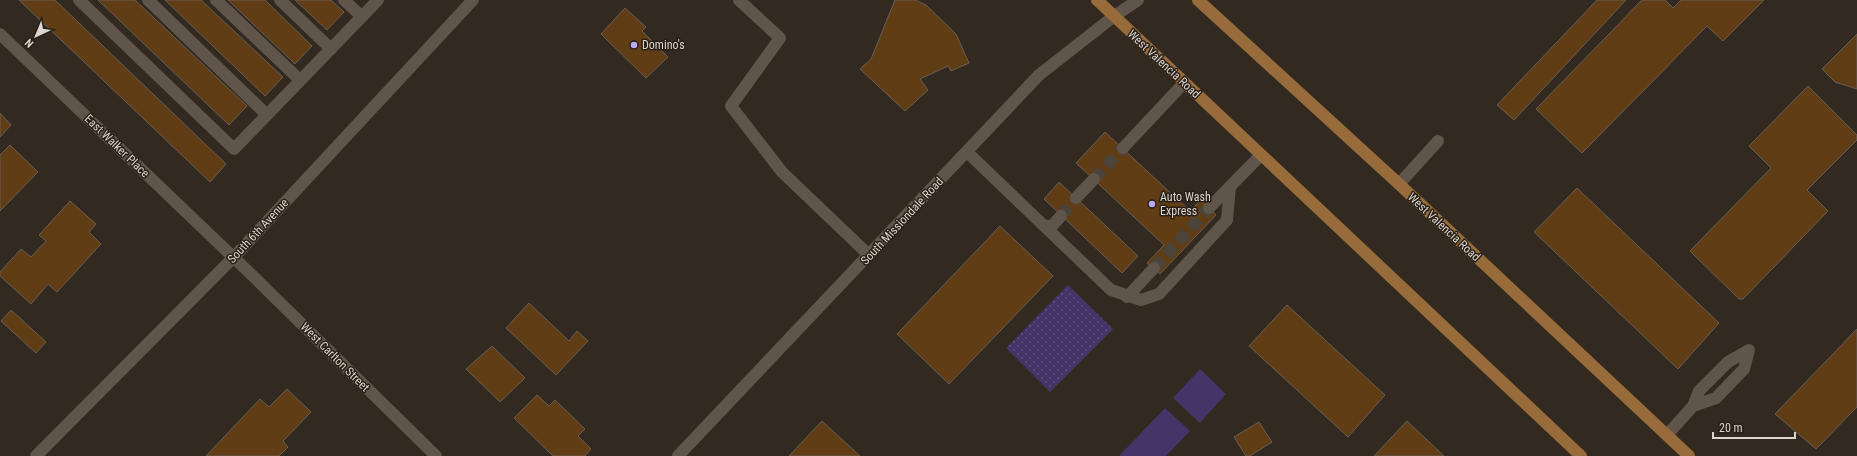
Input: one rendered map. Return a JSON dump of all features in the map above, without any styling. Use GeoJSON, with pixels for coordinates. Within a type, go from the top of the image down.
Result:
{"type":"FeatureCollection","features":[{"type":"Feature","properties":{"kind":"main road","name":"West Valencia Road"},"geometry":{"type":"LineString","coordinates":[[1097,0],[1113,17],[1581,456]]}},
{"type":"Feature","properties":{"kind":"main road","name":"West Valencia Road"},"geometry":{"type":"LineString","coordinates":[[1198,0],[1399,184],[1689,456]]}},
{"type":"Feature","properties":{"kind":"street"},"geometry":{"type":"LineString","coordinates":[[79,0],[234,148],[378,0]]}},
{"type":"Feature","properties":{"kind":"street"},"geometry":{"type":"LineString","coordinates":[[148,0],[267,115]]}},
{"type":"Feature","properties":{"kind":"street"},"geometry":{"type":"LineString","coordinates":[[216,0],[300,80]]}},
{"type":"Feature","properties":{"kind":"street"},"geometry":{"type":"LineString","coordinates":[[280,0],[331,49]]}},
{"type":"Feature","properties":{"kind":"street"},"geometry":{"type":"LineString","coordinates":[[344,0],[362,17]]}},
{"type":"Feature","properties":{"kind":"street","name":"South 6th Avenue"},"geometry":{"type":"LineString","coordinates":[[36,456],[234,257],[473,0]]}},
{"type":"Feature","properties":{"kind":"street"},"geometry":{"type":"LineString","coordinates":[[739,0],[780,38],[731,106],[782,172],[869,255]]}},
{"type":"Feature","properties":{"kind":"street","name":"South Missiondale Road"},"geometry":{"type":"LineString","coordinates":[[678,456],[1039,75],[1113,17],[1138,0]]}},
{"type":"Feature","properties":{"kind":"street","name":"East Walker Place"},"geometry":{"type":"LineString","coordinates":[[0,34],[234,257]]}},
{"type":"Feature","properties":{"kind":"street"},"geometry":{"type":"LineString","coordinates":[[1123,148],[1184,83]]}},
{"type":"Feature","properties":{"kind":"street"},"geometry":{"type":"LineString","coordinates":[[1399,184],[1438,142]]}},
{"type":"Feature","properties":{"kind":"street"},"geometry":{"type":"LineString","coordinates":[[967,152],[1111,290],[1127,297],[1141,300],[1159,294],[1228,220],[1230,187]]}},
{"type":"Feature","properties":{"kind":"street"},"geometry":{"type":"LineString","coordinates":[[1209,208],[1261,155]]}},
{"type":"Feature","properties":{"kind":"street"},"geometry":{"type":"LineString","coordinates":[[1076,198],[1094,179]]}},
{"type":"Feature","properties":{"kind":"street"},"geometry":{"type":"LineString","coordinates":[[1044,226],[1052,226],[1061,216]]}},
{"type":"Feature","properties":{"kind":"street","name":"West Carlton Street"},"geometry":{"type":"LineString","coordinates":[[234,257],[436,456]]}},
{"type":"Feature","properties":{"kind":"street"},"geometry":{"type":"LineString","coordinates":[[1127,297],[1154,268]]}},
{"type":"Feature","properties":{"kind":"street"},"geometry":{"type":"LineString","coordinates":[[1666,435],[1693,406],[1699,391],[1728,362],[1750,350],[1744,369],[1716,398],[1693,406]]}},
{"type":"Feature","properties":{"kind":"shaded area"},"geometry":{"type":"Polygon","coordinates":[[[1068,285],[1113,329],[1050,392],[1006,348],[1068,285]]]}},
{"type":"Feature","properties":{"kind":"shaded area"},"geometry":{"type":"Polygon","coordinates":[[[1200,369],[1226,394],[1200,423],[1173,398],[1200,369]]]}},
{"type":"Feature","properties":{"kind":"shaded area"},"geometry":{"type":"Polygon","coordinates":[[[1165,408],[1190,431],[1166,456],[1119,456],[1165,408]]]}},
{"type":"Feature","properties":{"kind":"building"},"geometry":{"type":"Polygon","coordinates":[[[19,0],[55,0],[226,164],[210,182],[19,0]]]}},
{"type":"Feature","properties":{"kind":"building"},"geometry":{"type":"Polygon","coordinates":[[[98,0],[135,0],[247,106],[229,125],[98,0]]]}},
{"type":"Feature","properties":{"kind":"building"},"geometry":{"type":"Polygon","coordinates":[[[165,0],[201,0],[283,77],[265,96],[165,0]]]}},
{"type":"Feature","properties":{"kind":"building"},"geometry":{"type":"Polygon","coordinates":[[[228,0],[265,0],[312,46],[295,64],[228,0]]]}},
{"type":"Feature","properties":{"kind":"building"},"geometry":{"type":"Polygon","coordinates":[[[295,0],[331,0],[344,12],[327,30],[295,0]]]}},
{"type":"Feature","properties":{"kind":"building"},"geometry":{"type":"Polygon","coordinates":[[[895,0],[915,0],[926,5],[956,34],[969,63],[951,71],[948,66],[920,79],[928,90],[905,111],[860,69],[871,59],[895,0]]]}},
{"type":"Feature","properties":{"kind":"building"},"geometry":{"type":"Polygon","coordinates":[[[1597,0],[1626,0],[1514,120],[1497,105],[1597,0]]]}},
{"type":"Feature","properties":{"kind":"building"},"geometry":{"type":"Polygon","coordinates":[[[1642,0],[1665,0],[1673,8],[1681,0],[1764,0],[1723,41],[1707,26],[1582,153],[1536,109],[1642,0]]]}},
{"type":"Feature","properties":{"kind":"building","name":"Domino's"},"geometry":{"type":"Polygon","coordinates":[[[625,8],[646,27],[642,31],[668,57],[646,78],[601,34],[625,8]]]}},
{"type":"Feature","properties":{"kind":"building"},"geometry":{"type":"Polygon","coordinates":[[[1857,34],[1857,89],[1835,82],[1822,69],[1857,34]]]}},
{"type":"Feature","properties":{"kind":"building"},"geometry":{"type":"Polygon","coordinates":[[[1808,86],[1857,135],[1857,140],[1807,190],[1828,211],[1743,299],[1739,299],[1690,251],[1771,168],[1749,146],[1808,86]]]}},
{"type":"Feature","properties":{"kind":"building"},"geometry":{"type":"Polygon","coordinates":[[[0,113],[11,125],[0,137],[0,113]]]}},
{"type":"Feature","properties":{"kind":"building","name":"Auto Wash Express"},"geometry":{"type":"Polygon","coordinates":[[[1105,132],[1190,211],[1201,200],[1216,215],[1160,274],[1147,263],[1164,245],[1076,163],[1105,132]]]}},
{"type":"Feature","properties":{"kind":"building"},"geometry":{"type":"Polygon","coordinates":[[[10,145],[38,172],[0,211],[0,155],[10,145]]]}},
{"type":"Feature","properties":{"kind":"building"},"geometry":{"type":"Polygon","coordinates":[[[1059,182],[1138,256],[1122,273],[1044,199],[1059,182]]]}},
{"type":"Feature","properties":{"kind":"building"},"geometry":{"type":"Polygon","coordinates":[[[1577,188],[1719,323],[1678,369],[1534,232],[1577,188]]]}},
{"type":"Feature","properties":{"kind":"building"},"geometry":{"type":"Polygon","coordinates":[[[70,201],[96,224],[89,232],[101,244],[57,292],[48,284],[31,304],[0,276],[0,272],[21,249],[31,257],[46,241],[39,235],[70,201]]]}},
{"type":"Feature","properties":{"kind":"building"},"geometry":{"type":"Polygon","coordinates":[[[1000,226],[1053,276],[949,384],[897,334],[1000,226]]]}},
{"type":"Feature","properties":{"kind":"building"},"geometry":{"type":"Polygon","coordinates":[[[529,303],[569,341],[577,331],[588,341],[556,375],[506,328],[529,303]]]}},
{"type":"Feature","properties":{"kind":"building"},"geometry":{"type":"Polygon","coordinates":[[[1287,305],[1385,395],[1348,437],[1249,346],[1287,305]]]}},
{"type":"Feature","properties":{"kind":"building"},"geometry":{"type":"Polygon","coordinates":[[[11,310],[46,342],[36,353],[1,321],[11,310]]]}},
{"type":"Feature","properties":{"kind":"building"},"geometry":{"type":"Polygon","coordinates":[[[1857,329],[1857,407],[1816,449],[1775,414],[1857,329]]]}},
{"type":"Feature","properties":{"kind":"building"},"geometry":{"type":"Polygon","coordinates":[[[492,346],[525,378],[500,402],[466,369],[492,346]]]}},
{"type":"Feature","properties":{"kind":"building"},"geometry":{"type":"Polygon","coordinates":[[[287,389],[311,412],[283,441],[288,447],[279,456],[206,456],[260,399],[269,407],[287,389]]]}},
{"type":"Feature","properties":{"kind":"building"},"geometry":{"type":"Polygon","coordinates":[[[537,395],[549,406],[555,400],[585,429],[578,436],[591,449],[585,456],[553,456],[514,418],[537,395]]]}},
{"type":"Feature","properties":{"kind":"building"},"geometry":{"type":"Polygon","coordinates":[[[822,421],[860,456],[789,456],[822,421]]]}},
{"type":"Feature","properties":{"kind":"building"},"geometry":{"type":"Polygon","coordinates":[[[1407,421],[1444,456],[1374,456],[1407,421]]]}},
{"type":"Feature","properties":{"kind":"building"},"geometry":{"type":"Polygon","coordinates":[[[1259,422],[1272,442],[1250,456],[1246,456],[1234,437],[1259,422]]]}},
{"type":"Feature","properties":{"kind":"tunnel"},"geometry":{"type":"LineString","coordinates":[[1094,179],[1123,148]]}},
{"type":"Feature","properties":{"kind":"tunnel"},"geometry":{"type":"LineString","coordinates":[[1061,216],[1076,198]]}},
{"type":"Feature","properties":{"kind":"tunnel"},"geometry":{"type":"LineString","coordinates":[[1154,268],[1209,208]]}},
{"type":"Feature","properties":{"kind":"place","name":"Domino's"},"geometry":{"type":"Point","coordinates":[634,45]}},
{"type":"Feature","properties":{"kind":"place","name":"Auto Wash Express"},"geometry":{"type":"Point","coordinates":[1152,204]}}]}
